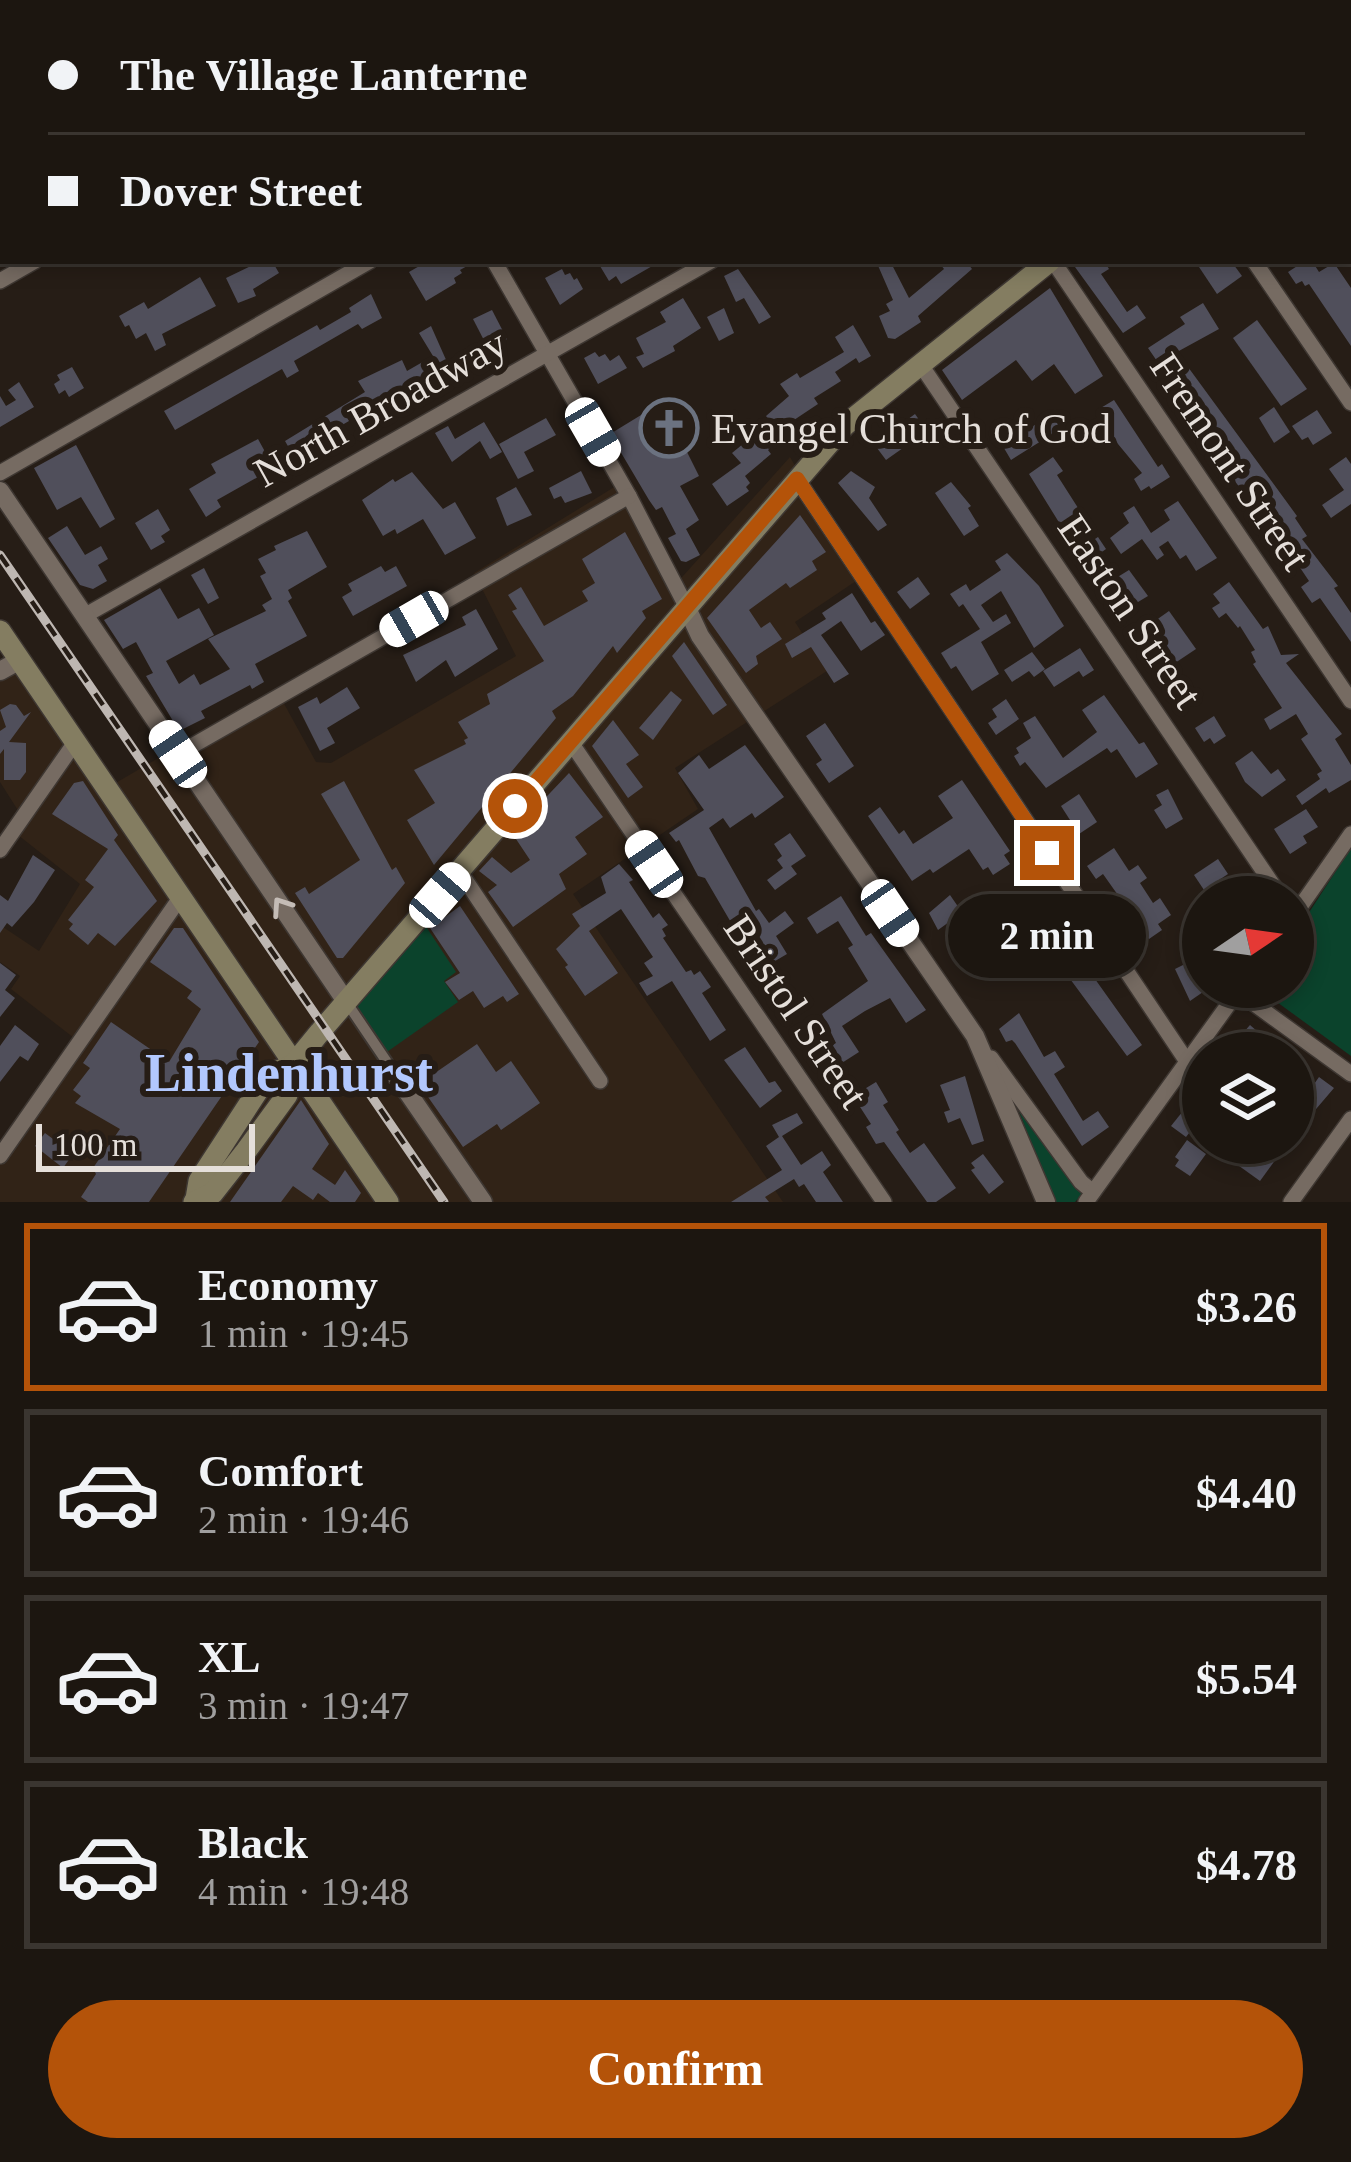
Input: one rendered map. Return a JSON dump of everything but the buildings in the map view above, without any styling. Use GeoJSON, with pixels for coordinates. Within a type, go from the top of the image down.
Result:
{"type":"FeatureCollection","features":[{"type":"Feature","properties":{"kind":"main road"},"geometry":{"type":"LineString","coordinates":[[195,1201],[213,1192],[273,1114],[287,1095],[293,1065],[320,1032],[845,424],[1047,264]]}},
{"type":"Feature","properties":{"kind":"main road"},"geometry":{"type":"LineString","coordinates":[[0,631],[10,665],[76,742],[388,1202]]}},
{"type":"Feature","properties":{"kind":"street"},"geometry":{"type":"LineString","coordinates":[[0,281],[30,264]]}},
{"type":"Feature","properties":{"kind":"street"},"geometry":{"type":"LineString","coordinates":[[0,472],[365,264]]}},
{"type":"Feature","properties":{"kind":"street"},"geometry":{"type":"LineString","coordinates":[[496,264],[629,496],[700,637],[1090,1197],[1182,1066]]}},
{"type":"Feature","properties":{"kind":"street","name":"North Broadway"},"geometry":{"type":"LineString","coordinates":[[85,616],[706,264]]}},
{"type":"Feature","properties":{"kind":"street","name":"Fremont Street"},"geometry":{"type":"LineString","coordinates":[[1053,264],[1351,701]]}},
{"type":"Feature","properties":{"kind":"street"},"geometry":{"type":"LineString","coordinates":[[1256,264],[1351,404]]}},
{"type":"Feature","properties":{"kind":"street","name":"Easton Street"},"geometry":{"type":"LineString","coordinates":[[921,365],[1267,876]]}},
{"type":"Feature","properties":{"kind":"street"},"geometry":{"type":"LineString","coordinates":[[797,479],[1182,1054]]}},
{"type":"Feature","properties":{"kind":"street"},"geometry":{"type":"LineString","coordinates":[[0,490],[483,1202]]}},
{"type":"Feature","properties":{"kind":"street"},"geometry":{"type":"LineString","coordinates":[[178,754],[629,496]]}},
{"type":"Feature","properties":{"kind":"street","name":"Bristol Street"},"geometry":{"type":"LineString","coordinates":[[570,741],[884,1202]]}},
{"type":"Feature","properties":{"kind":"street"},"geometry":{"type":"LineString","coordinates":[[0,850],[76,742]]}},
{"type":"Feature","properties":{"kind":"street"},"geometry":{"type":"LineString","coordinates":[[1314,886],[1351,835]]}},
{"type":"Feature","properties":{"kind":"street"},"geometry":{"type":"LineString","coordinates":[[460,872],[600,1081]]}},
{"type":"Feature","properties":{"kind":"street"},"geometry":{"type":"LineString","coordinates":[[0,1156],[180,898]]}},
{"type":"Feature","properties":{"kind":"street"},"geometry":{"type":"LineString","coordinates":[[1207,1032],[1226,1008]]}},
{"type":"Feature","properties":{"kind":"street"},"geometry":{"type":"LineString","coordinates":[[1265,1008],[1351,1074]]}},
{"type":"Feature","properties":{"kind":"street"},"geometry":{"type":"LineString","coordinates":[[975,1036],[1046,1202]]}},
{"type":"Feature","properties":{"kind":"street"},"geometry":{"type":"LineString","coordinates":[[1291,1202],[1351,1119]]}},
{"type":"Feature","properties":{"kind":"shaded area"},"geometry":{"type":"Polygon","coordinates":[[[790,457],[859,579],[795,622],[827,671],[675,768],[698,809],[573,894],[783,1202],[0,1202],[0,1164],[83,1045],[11,989],[20,976],[0,962],[0,925],[39,951],[80,884],[18,835],[26,823],[0,782],[0,676],[18,665],[102,791],[276,689],[316,762],[331,763],[516,656],[474,573],[616,486],[674,586],[790,457]]]}},
{"type":"Feature","properties":{"kind":"green space"},"geometry":{"type":"Polygon","coordinates":[[[1351,848],[1351,1056],[1285,1008],[1314,1008],[1314,905],[1351,848]]]}},
{"type":"Feature","properties":{"kind":"green space"},"geometry":{"type":"Polygon","coordinates":[[[421,919],[456,972],[444,981],[458,1002],[384,1054],[349,1003],[421,919]]]}},
{"type":"Feature","properties":{"kind":"green space"},"geometry":{"type":"Polygon","coordinates":[[[1015,1101],[1082,1194],[1075,1202],[1054,1202],[1015,1101]]]}},
{"type":"Feature","properties":{"kind":"railway"},"geometry":{"type":"LineString","coordinates":[[0,555],[444,1202]]}},
{"type":"Feature","properties":{"kind":"place","name":"Evangel Church of God"},"geometry":{"type":"Point","coordinates":[669,428]}},
{"type":"Feature","properties":{"kind":"district","name":"Lindenhurst"},"geometry":{"type":"Point","coordinates":[289,1072]}},
{"type":"Feature","properties":{"kind":"route"},"geometry":{"type":"LineString","coordinates":[[515,806],[797,479],[1047,853]]}}]}
